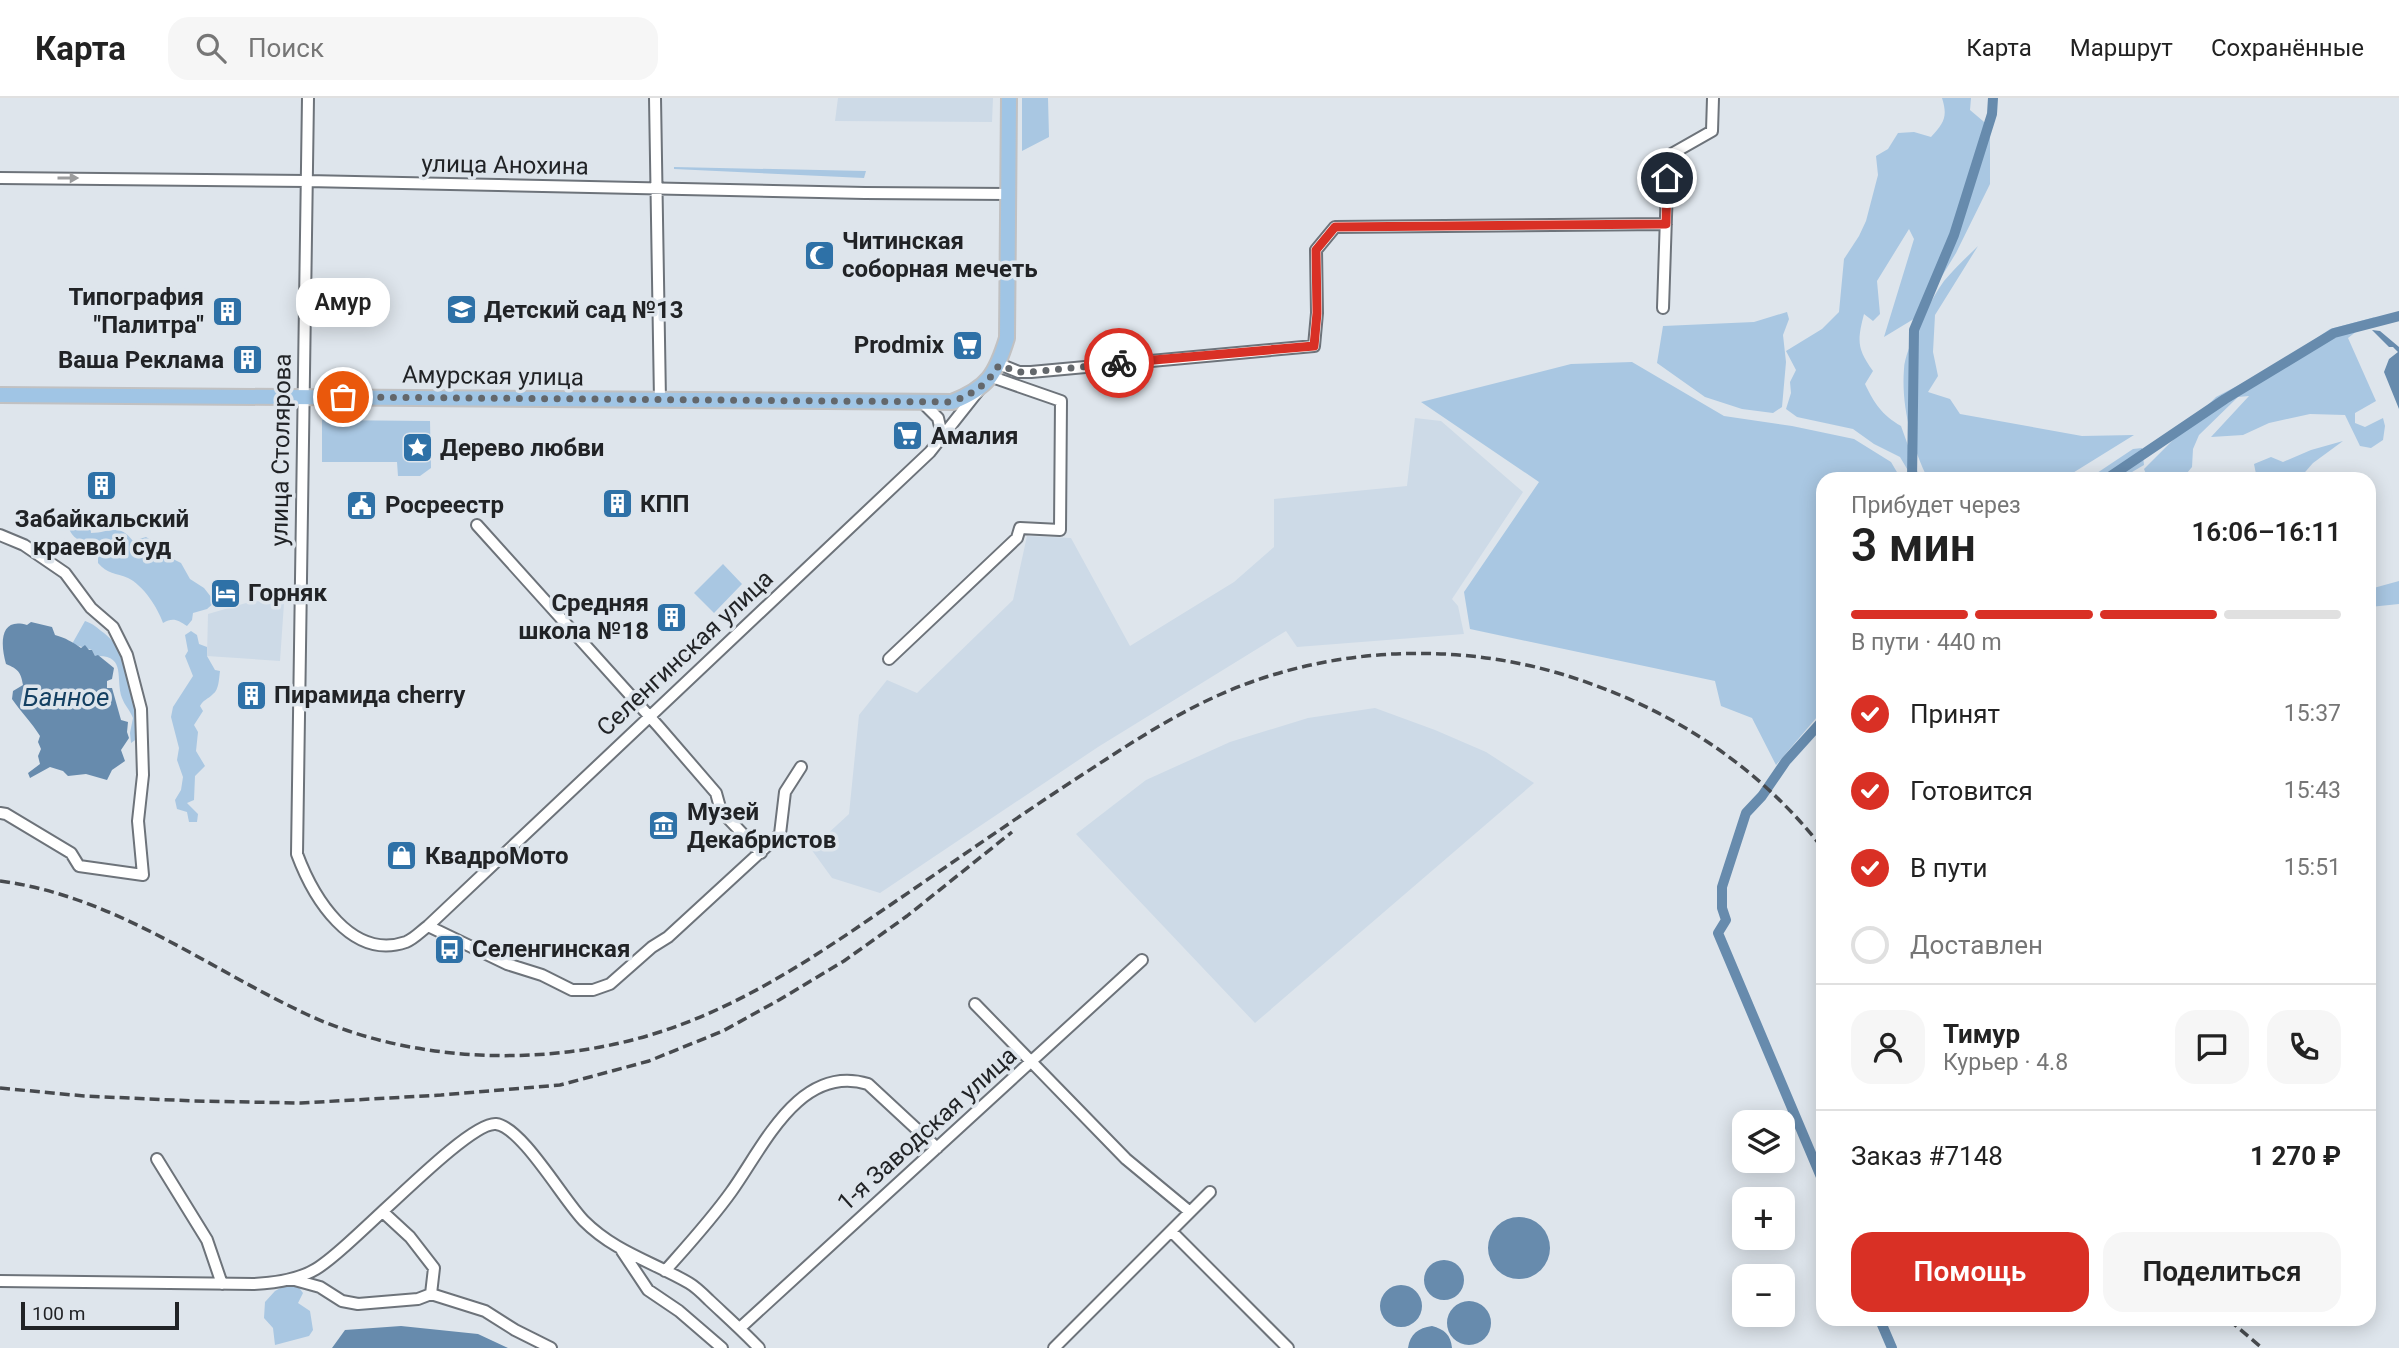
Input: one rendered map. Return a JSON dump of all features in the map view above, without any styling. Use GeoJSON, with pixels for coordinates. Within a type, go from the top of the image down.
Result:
{"type":"FeatureCollection","features":[{"type":"Feature","properties":{"kind":"main road"},"geometry":{"type":"LineString","coordinates":[[991,376],[1007,338],[1009,98]]}},
{"type":"Feature","properties":{"kind":"main road","name":"Амурская улица"},"geometry":{"type":"LineString","coordinates":[[0,395],[923,403],[951,402],[970,395],[991,376]]}},
{"type":"Feature","properties":{"kind":"street","name":"улица Столярова"},"geometry":{"type":"LineString","coordinates":[[308,98],[297,854],[307,881],[343,928],[369,944],[408,942]]}},
{"type":"Feature","properties":{"kind":"street"},"geometry":{"type":"LineString","coordinates":[[655,98],[660,400]]}},
{"type":"Feature","properties":{"kind":"street"},"geometry":{"type":"LineString","coordinates":[[1663,308],[1668,156],[1712,131],[1713,98]]}},
{"type":"Feature","properties":{"kind":"street","name":"улица Анохина"},"geometry":{"type":"LineString","coordinates":[[0,178],[1008,194]]}},
{"type":"Feature","properties":{"kind":"street"},"geometry":{"type":"LineString","coordinates":[[991,376],[1314,346],[1317,313],[1316,250],[1335,227],[1666,224]]}},
{"type":"Feature","properties":{"kind":"street"},"geometry":{"type":"LineString","coordinates":[[889,659],[1017,538],[1020,528],[1060,530],[1061,401],[991,376]]}},
{"type":"Feature","properties":{"kind":"street","name":"Селенгинская улица"},"geometry":{"type":"LineString","coordinates":[[408,942],[432,928],[649,715],[921,460],[991,376]]}},
{"type":"Feature","properties":{"kind":"street"},"geometry":{"type":"LineString","coordinates":[[923,403],[938,418],[942,435]]}},
{"type":"Feature","properties":{"kind":"street"},"geometry":{"type":"LineString","coordinates":[[477,525],[649,715],[716,793],[721,811],[761,853]]}},
{"type":"Feature","properties":{"kind":"street"},"geometry":{"type":"LineString","coordinates":[[0,535],[24,545],[65,573],[91,608],[113,627],[127,655],[141,709],[143,775],[138,821],[143,875],[79,866],[71,853],[0,813]]}},
{"type":"Feature","properties":{"kind":"street"},"geometry":{"type":"LineString","coordinates":[[432,928],[507,964],[542,975],[572,990],[593,990],[610,984],[652,947],[668,937],[780,834],[785,792],[801,767]]}},
{"type":"Feature","properties":{"kind":"street","name":"1-я Заводская улица"},"geometry":{"type":"LineString","coordinates":[[740,1328],[1142,960]]}},
{"type":"Feature","properties":{"kind":"street"},"geometry":{"type":"LineString","coordinates":[[975,1004],[1126,1159],[1190,1212]]}},
{"type":"Feature","properties":{"kind":"street"},"geometry":{"type":"LineString","coordinates":[[665,1271],[715,1214],[746,1172],[766,1136],[809,1092],[832,1083],[853,1079],[868,1084],[937,1148]]}},
{"type":"Feature","properties":{"kind":"street"},"geometry":{"type":"LineString","coordinates":[[0,1281],[267,1284],[291,1279],[316,1269],[384,1213],[458,1143],[479,1128],[495,1124],[510,1130],[529,1150],[584,1221],[621,1250],[691,1284],[759,1348]]}},
{"type":"Feature","properties":{"kind":"street"},"geometry":{"type":"LineString","coordinates":[[158,1159],[207,1240],[222,1284]]}},
{"type":"Feature","properties":{"kind":"street"},"geometry":{"type":"LineString","coordinates":[[1054,1348],[1210,1192]]}},
{"type":"Feature","properties":{"kind":"street"},"geometry":{"type":"LineString","coordinates":[[384,1213],[410,1237],[434,1268],[431,1294]]}},
{"type":"Feature","properties":{"kind":"street"},"geometry":{"type":"LineString","coordinates":[[1171,1231],[1288,1348]]}},
{"type":"Feature","properties":{"kind":"street"},"geometry":{"type":"LineString","coordinates":[[621,1250],[649,1290],[679,1311],[717,1347]]}},
{"type":"Feature","properties":{"kind":"street"},"geometry":{"type":"LineString","coordinates":[[291,1279],[320,1287],[342,1301],[358,1304],[418,1299],[431,1294],[485,1311],[551,1348]]}},
{"type":"Feature","properties":{"kind":"shaded area"},"geometry":{"type":"Polygon","coordinates":[[[838,98],[993,98],[992,122],[835,121],[838,98]]]}},
{"type":"Feature","properties":{"kind":"shaded area"},"geometry":{"type":"Polygon","coordinates":[[[1022,98],[1048,98],[1049,137],[1022,151],[1022,98]]]}},
{"type":"Feature","properties":{"kind":"shaded area"},"geometry":{"type":"Polygon","coordinates":[[[1942,98],[1971,98],[1970,110],[1990,127],[1990,184],[1956,253],[1917,317],[1884,337],[1914,239],[1909,229],[1877,281],[1880,314],[1873,321],[1864,314],[1860,331],[1861,350],[1873,371],[1865,384],[1879,408],[1901,426],[1917,472],[1909,472],[1900,457],[1874,444],[1853,429],[1797,417],[1786,409],[1791,393],[1790,382],[1796,370],[1786,351],[1822,329],[1839,312],[1844,259],[1866,221],[1878,175],[1876,156],[1888,149],[1898,133],[1914,132],[1931,137],[1944,119],[1942,98]]]}},
{"type":"Feature","properties":{"kind":"shaded area"},"geometry":{"type":"Polygon","coordinates":[[[674,167],[866,171],[864,178],[674,167]]]}},
{"type":"Feature","properties":{"kind":"shaded area"},"geometry":{"type":"Polygon","coordinates":[[[1978,246],[1935,315],[1933,352],[1938,376],[1928,392],[1950,399],[1960,414],[2082,436],[2134,435],[2074,472],[1925,472],[1909,426],[1904,397],[1905,360],[1920,324],[1948,277],[1978,246]]]}},
{"type":"Feature","properties":{"kind":"shaded area"},"geometry":{"type":"Polygon","coordinates":[[[1787,312],[1789,319],[1783,335],[1786,362],[1782,407],[1773,413],[1742,409],[1705,397],[1657,363],[1663,326],[1754,322],[1787,312]]]}},
{"type":"Feature","properties":{"kind":"shaded area"},"geometry":{"type":"Polygon","coordinates":[[[2375,317],[2348,338],[2376,401],[2355,413],[2355,423],[2365,427],[2383,418],[2383,440],[2371,448],[2360,446],[2345,415],[2310,414],[2269,423],[2243,435],[2211,437],[2249,396],[2238,397],[2199,435],[2193,449],[2192,467],[2188,472],[2145,472],[2144,469],[2216,397],[2277,365],[2330,329],[2375,317]]]}},
{"type":"Feature","properties":{"kind":"shaded area"},"geometry":{"type":"Polygon","coordinates":[[[1632,362],[1724,416],[1854,439],[1891,462],[1897,472],[1816,472],[1816,718],[1776,765],[1752,718],[1721,706],[1715,681],[1470,629],[1464,592],[1539,482],[1421,402],[1571,364],[1632,362]]]}},
{"type":"Feature","properties":{"kind":"shaded area"},"geometry":{"type":"Polygon","coordinates":[[[1415,418],[1441,421],[1523,492],[1452,599],[1458,606],[1464,634],[1297,647],[1286,631],[1098,747],[880,893],[832,878],[811,849],[849,814],[859,715],[887,680],[917,693],[1013,600],[1027,536],[1071,538],[1130,646],[1234,582],[1274,547],[1274,499],[1407,486],[1415,418]]]}},
{"type":"Feature","properties":{"kind":"shaded area"},"geometry":{"type":"Polygon","coordinates":[[[322,420],[430,421],[431,468],[420,476],[398,476],[397,462],[322,462],[322,420]]]}},
{"type":"Feature","properties":{"kind":"shaded area"},"geometry":{"type":"Polygon","coordinates":[[[2343,441],[2305,472],[2256,472],[2254,464],[2271,457],[2283,462],[2343,441]]]}},
{"type":"Feature","properties":{"kind":"shaded area"},"geometry":{"type":"Polygon","coordinates":[[[2142,448],[2144,465],[2132,472],[2098,472],[2133,449],[2142,448]]]}},
{"type":"Feature","properties":{"kind":"shaded area"},"geometry":{"type":"Polygon","coordinates":[[[80,515],[97,516],[90,523],[91,533],[118,530],[133,541],[146,537],[154,542],[161,553],[181,563],[190,579],[204,588],[215,602],[207,609],[193,613],[187,626],[175,620],[163,623],[154,604],[134,581],[105,569],[98,563],[98,556],[92,546],[71,533],[67,519],[80,515]]]}},
{"type":"Feature","properties":{"kind":"shaded area"},"geometry":{"type":"Polygon","coordinates":[[[723,564],[742,584],[714,613],[694,593],[723,564]]]}},
{"type":"Feature","properties":{"kind":"shaded area"},"geometry":{"type":"Polygon","coordinates":[[[2399,581],[2399,604],[2376,606],[2376,587],[2399,581]]]}},
{"type":"Feature","properties":{"kind":"shaded area"},"geometry":{"type":"Polygon","coordinates":[[[253,601],[284,603],[280,661],[207,656],[208,614],[253,601]]]}},
{"type":"Feature","properties":{"kind":"shaded area"},"geometry":{"type":"Polygon","coordinates":[[[85,621],[104,633],[119,649],[128,667],[141,709],[147,715],[148,724],[131,743],[133,718],[122,698],[116,663],[105,656],[95,656],[92,650],[72,644],[85,621]]]}},
{"type":"Feature","properties":{"kind":"shaded area"},"geometry":{"type":"Polygon","coordinates":[[[191,631],[197,635],[199,644],[207,647],[207,656],[215,670],[220,671],[216,690],[200,706],[203,711],[194,725],[198,732],[196,751],[205,766],[195,776],[194,800],[187,803],[198,814],[197,822],[189,822],[187,812],[177,809],[175,800],[181,790],[183,777],[177,760],[179,748],[171,717],[173,707],[193,676],[185,656],[188,651],[185,635],[191,631]]]}},
{"type":"Feature","properties":{"kind":"shaded area"},"geometry":{"type":"Polygon","coordinates":[[[1375,708],[1486,752],[1534,783],[1255,1023],[1076,834],[1146,780],[1230,742],[1308,718],[1375,708]]]}},
{"type":"Feature","properties":{"kind":"shaded area"},"geometry":{"type":"Polygon","coordinates":[[[288,1284],[297,1285],[303,1293],[298,1303],[310,1311],[313,1330],[309,1336],[275,1345],[273,1328],[264,1318],[265,1302],[275,1291],[288,1284]]]}},
{"type":"Feature","properties":{"kind":"water"},"geometry":{"type":"Polygon","coordinates":[[[2372,330],[2380,331],[2399,347],[2399,409],[2384,372],[2389,359],[2398,352],[2372,330]]]}},
{"type":"Feature","properties":{"kind":"water","name":"Банное"},"geometry":{"type":"Polygon","coordinates":[[[31,622],[52,627],[55,635],[81,648],[85,645],[95,656],[98,655],[114,668],[112,679],[107,681],[107,688],[112,688],[121,720],[128,722],[129,738],[121,750],[125,761],[112,770],[107,780],[86,774],[68,776],[63,771],[50,767],[30,778],[28,773],[40,764],[40,736],[12,699],[13,691],[23,685],[18,672],[6,664],[3,640],[7,628],[11,625],[27,625],[31,622]]]}},
{"type":"Feature","properties":{"kind":"water"},"geometry":{"type":"Polygon","coordinates":[[[1519,1217],[1541,1226],[1550,1248],[1541,1270],[1519,1279],[1497,1270],[1488,1248],[1497,1226],[1519,1217]]]}},
{"type":"Feature","properties":{"kind":"water"},"geometry":{"type":"Polygon","coordinates":[[[1444,1260],[1458,1266],[1464,1280],[1458,1294],[1444,1300],[1430,1294],[1424,1280],[1430,1266],[1444,1260]]]}},
{"type":"Feature","properties":{"kind":"water"},"geometry":{"type":"Polygon","coordinates":[[[1401,1285],[1416,1291],[1422,1306],[1416,1321],[1401,1327],[1386,1321],[1380,1306],[1386,1291],[1401,1285]]]}},
{"type":"Feature","properties":{"kind":"water"},"geometry":{"type":"Polygon","coordinates":[[[1469,1301],[1485,1307],[1491,1323],[1485,1339],[1469,1345],[1453,1339],[1447,1323],[1453,1307],[1469,1301]]]}},
{"type":"Feature","properties":{"kind":"water"},"geometry":{"type":"Polygon","coordinates":[[[401,1326],[478,1334],[508,1348],[332,1348],[345,1330],[401,1326]]]}},
{"type":"Feature","properties":{"kind":"water"},"geometry":{"type":"Polygon","coordinates":[[[1432,1326],[1446,1333],[1452,1348],[1408,1348],[1416,1332],[1432,1326]]]}},
{"type":"Feature","properties":{"kind":"waterway"},"geometry":{"type":"LineString","coordinates":[[1912,472],[1914,330],[1954,235],[1992,114],[1993,98]]}},
{"type":"Feature","properties":{"kind":"waterway"},"geometry":{"type":"LineString","coordinates":[[2117,472],[2225,399],[2334,333],[2399,316]]}},
{"type":"Feature","properties":{"kind":"waterway"},"geometry":{"type":"LineString","coordinates":[[1816,728],[1786,761],[1762,796],[1746,813],[1722,887],[1722,908],[1726,920],[1718,933],[1816,1165]]}},
{"type":"Feature","properties":{"kind":"waterway"},"geometry":{"type":"LineString","coordinates":[[1883,1326],[1892,1348]]}},
{"type":"Feature","properties":{"kind":"railway"},"geometry":{"type":"LineString","coordinates":[[0,881],[42,889],[82,901],[120,917],[306,1014],[370,1038],[438,1051],[507,1056],[575,1051],[618,1044],[658,1033],[734,1002],[806,961],[1039,803],[1178,715],[1259,679],[1301,667],[1387,654],[1473,656],[1516,663],[1558,673],[1634,701],[1670,719],[1738,763],[1769,790],[1816,841]]}},
{"type":"Feature","properties":{"kind":"railway"},"geometry":{"type":"LineString","coordinates":[[0,1088],[84,1096],[301,1103],[560,1085],[649,1061],[723,1031],[779,1000],[844,961],[907,916],[1012,832]]}},
{"type":"Feature","properties":{"kind":"railway"},"geometry":{"type":"LineString","coordinates":[[2236,1326],[2262,1348]]}},
{"type":"Feature","properties":{"kind":"way so far"},"geometry":{"type":"LineString","coordinates":[[343,397],[951,402],[982,387],[999,365],[1019,372],[1031,372],[1119,363]]}},
{"type":"Feature","properties":{"kind":"place","name":"Читинская соборная мечеть"},"geometry":{"type":"Point","coordinates":[819,255]}},
{"type":"Feature","properties":{"kind":"place","name":"Детский сад №13"},"geometry":{"type":"Point","coordinates":[461,310]}},
{"type":"Feature","properties":{"kind":"place","name":"Типография \"Палитра\""},"geometry":{"type":"Point","coordinates":[227,311]}},
{"type":"Feature","properties":{"kind":"place","name":"Prodmix"},"geometry":{"type":"Point","coordinates":[967,345]}},
{"type":"Feature","properties":{"kind":"place","name":"Ваша Реклама"},"geometry":{"type":"Point","coordinates":[247,360]}},
{"type":"Feature","properties":{"kind":"place","name":"Амур"},"geometry":{"type":"Point","coordinates":[343,397]}},
{"type":"Feature","properties":{"kind":"place","name":"Амалия"},"geometry":{"type":"Point","coordinates":[908,436]}},
{"type":"Feature","properties":{"kind":"place","name":"Дерево любви"},"geometry":{"type":"Point","coordinates":[417,448]}},
{"type":"Feature","properties":{"kind":"place","name":"Забайкальский краевой суд"},"geometry":{"type":"Point","coordinates":[102,485]}},
{"type":"Feature","properties":{"kind":"place","name":"КПП"},"geometry":{"type":"Point","coordinates":[617,504]}},
{"type":"Feature","properties":{"kind":"place","name":"Росреестр"},"geometry":{"type":"Point","coordinates":[362,505]}},
{"type":"Feature","properties":{"kind":"place","name":"Горняк"},"geometry":{"type":"Point","coordinates":[225,593]}},
{"type":"Feature","properties":{"kind":"place","name":"Средняя школа №18"},"geometry":{"type":"Point","coordinates":[672,617]}},
{"type":"Feature","properties":{"kind":"place","name":"Пирамида cherry"},"geometry":{"type":"Point","coordinates":[251,695]}},
{"type":"Feature","properties":{"kind":"place","name":"Музей Декабристов"},"geometry":{"type":"Point","coordinates":[664,826]}},
{"type":"Feature","properties":{"kind":"place","name":"КвадроМото"},"geometry":{"type":"Point","coordinates":[402,856]}},
{"type":"Feature","properties":{"kind":"place","name":"Селенгинская"},"geometry":{"type":"Point","coordinates":[449,949]}},
{"type":"Feature","properties":{"kind":"route"},"geometry":{"type":"LineString","coordinates":[[1119,363],[1314,346],[1317,313],[1316,250],[1335,227],[1666,224],[1667,178]]}}]}
